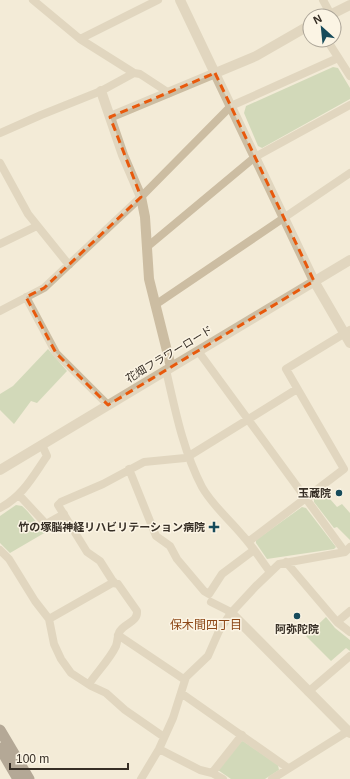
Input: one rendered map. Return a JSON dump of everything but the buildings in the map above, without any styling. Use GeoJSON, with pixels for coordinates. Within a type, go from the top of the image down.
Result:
{"type":"FeatureCollection","features":[{"type":"Feature","properties":{"kind":"highway"},"geometry":{"type":"LineString","coordinates":[[0,730],[29,779]]}},
{"type":"Feature","properties":{"kind":"highway"},"geometry":{"type":"LineString","coordinates":[[0,748],[18,779]]}},
{"type":"Feature","properties":{"kind":"street"},"geometry":{"type":"LineString","coordinates":[[33,0],[80,39],[134,73],[140,74],[169,93]]}},
{"type":"Feature","properties":{"kind":"street"},"geometry":{"type":"LineString","coordinates":[[80,39],[158,0]]}},
{"type":"Feature","properties":{"kind":"street"},"geometry":{"type":"LineString","coordinates":[[180,0],[314,281],[347,332],[350,343]]}},
{"type":"Feature","properties":{"kind":"street"},"geometry":{"type":"LineString","coordinates":[[110,117],[261,53],[302,30]]}},
{"type":"Feature","properties":{"kind":"street"},"geometry":{"type":"LineString","coordinates":[[332,48],[350,76]]}},
{"type":"Feature","properties":{"kind":"street"},"geometry":{"type":"LineString","coordinates":[[0,311],[44,288],[142,197],[231,106],[338,58]]}},
{"type":"Feature","properties":{"kind":"street"},"geometry":{"type":"LineString","coordinates":[[0,133],[41,115],[101,92],[134,73]]}},
{"type":"Feature","properties":{"kind":"street"},"geometry":{"type":"LineString","coordinates":[[101,92],[123,155],[142,197],[149,279],[167,347],[169,369],[180,428],[189,456],[207,495],[248,542],[270,572]]}},
{"type":"Feature","properties":{"kind":"street"},"geometry":{"type":"LineString","coordinates":[[147,248],[255,157],[350,105]]}},
{"type":"Feature","properties":{"kind":"street"},"geometry":{"type":"LineString","coordinates":[[0,163],[28,214],[69,265]]}},
{"type":"Feature","properties":{"kind":"street"},"geometry":{"type":"LineString","coordinates":[[155,305],[350,173]]}},
{"type":"Feature","properties":{"kind":"street"},"geometry":{"type":"LineString","coordinates":[[0,244],[37,226]]}},
{"type":"Feature","properties":{"kind":"street","name":"花畑フラワーロード"},"geometry":{"type":"LineString","coordinates":[[0,470],[350,260]]}},
{"type":"Feature","properties":{"kind":"street"},"geometry":{"type":"LineString","coordinates":[[26,298],[56,353],[108,405]]}},
{"type":"Feature","properties":{"kind":"street"},"geometry":{"type":"LineString","coordinates":[[248,542],[344,469],[286,369],[347,332]]}},
{"type":"Feature","properties":{"kind":"street"},"geometry":{"type":"LineString","coordinates":[[141,779],[159,749],[173,718],[184,680],[188,673],[208,656],[219,631],[231,613],[270,572],[280,564],[347,549],[305,498],[198,351]]}},
{"type":"Feature","properties":{"kind":"street"},"geometry":{"type":"LineString","coordinates":[[89,684],[116,645],[118,635],[123,627],[135,619],[137,611],[118,584],[114,582],[100,561],[87,552],[58,505],[60,502],[103,484],[144,462],[184,458],[189,456],[297,389]]}},
{"type":"Feature","properties":{"kind":"street"},"geometry":{"type":"LineString","coordinates":[[0,508],[11,502],[19,495],[47,456],[42,444]]}},
{"type":"Feature","properties":{"kind":"street"},"geometry":{"type":"LineString","coordinates":[[129,469],[156,536],[170,546],[177,559],[204,591],[209,594],[222,574],[254,550]]}},
{"type":"Feature","properties":{"kind":"street"},"geometry":{"type":"LineString","coordinates":[[19,495],[46,524],[64,514]]}},
{"type":"Feature","properties":{"kind":"street"},"geometry":{"type":"LineString","coordinates":[[0,550],[9,559],[35,601],[49,620],[54,644],[61,659],[71,673],[106,693],[125,710],[164,737]]}},
{"type":"Feature","properties":{"kind":"street"},"geometry":{"type":"LineString","coordinates":[[286,562],[337,622],[350,632]]}},
{"type":"Feature","properties":{"kind":"street"},"geometry":{"type":"LineString","coordinates":[[49,620],[114,582]]}},
{"type":"Feature","properties":{"kind":"street"},"geometry":{"type":"LineString","coordinates":[[211,602],[231,613],[349,732],[272,779]]}},
{"type":"Feature","properties":{"kind":"street"},"geometry":{"type":"LineString","coordinates":[[337,622],[350,611]]}},
{"type":"Feature","properties":{"kind":"street"},"geometry":{"type":"LineString","coordinates":[[118,635],[184,680]]}},
{"type":"Feature","properties":{"kind":"street"},"geometry":{"type":"LineString","coordinates":[[308,692],[350,656]]}},
{"type":"Feature","properties":{"kind":"street"},"geometry":{"type":"LineString","coordinates":[[181,693],[288,768]]}},
{"type":"Feature","properties":{"kind":"street"},"geometry":{"type":"LineString","coordinates":[[212,773],[242,735]]}},
{"type":"Feature","properties":{"kind":"street"},"geometry":{"type":"LineString","coordinates":[[159,749],[200,770],[212,773],[222,779]]}},
{"type":"Feature","properties":{"kind":"highlighted area"},"geometry":{"type":"Polygon","coordinates":[[[215,73],[314,281],[108,405],[56,353],[26,297],[44,288],[141,197],[110,117],[215,73]]]}},
{"type":"Feature","properties":{"kind":"green space"},"geometry":{"type":"Polygon","coordinates":[[[333,67],[338,68],[350,88],[350,99],[262,148],[258,146],[244,113],[246,106],[333,67]]]}},
{"type":"Feature","properties":{"kind":"green space"},"geometry":{"type":"Polygon","coordinates":[[[48,349],[67,371],[37,403],[31,401],[14,424],[0,410],[0,394],[13,386],[48,349]]]}},
{"type":"Feature","properties":{"kind":"green space"},"geometry":{"type":"Polygon","coordinates":[[[324,492],[337,507],[342,504],[350,513],[350,540],[337,527],[334,528],[314,502],[314,499],[324,492]]]}},
{"type":"Feature","properties":{"kind":"green space"},"geometry":{"type":"Polygon","coordinates":[[[16,505],[22,506],[46,532],[10,553],[0,543],[0,516],[16,505]]]}},
{"type":"Feature","properties":{"kind":"green space"},"geometry":{"type":"Polygon","coordinates":[[[302,507],[306,508],[336,547],[334,549],[267,559],[256,543],[256,540],[302,507]]]}},
{"type":"Feature","properties":{"kind":"green space"},"geometry":{"type":"Polygon","coordinates":[[[326,617],[335,628],[350,640],[350,651],[346,648],[331,661],[306,636],[326,617]]]}},
{"type":"Feature","properties":{"kind":"green space"},"geometry":{"type":"Polygon","coordinates":[[[243,741],[278,765],[279,770],[265,779],[231,779],[218,770],[240,742],[243,741]]]}},
{"type":"Feature","properties":{"kind":"place","name":"玉蔵院"},"geometry":{"type":"Point","coordinates":[339,493]}},
{"type":"Feature","properties":{"kind":"place","name":"竹の塚脳神経リハビリテーション病院"},"geometry":{"type":"Point","coordinates":[214,527]}},
{"type":"Feature","properties":{"kind":"place","name":"阿弥陀院"},"geometry":{"type":"Point","coordinates":[297,616]}},
{"type":"Feature","properties":{"kind":"district","name":"保木間四丁目"},"geometry":{"type":"Point","coordinates":[206,625]}}]}
